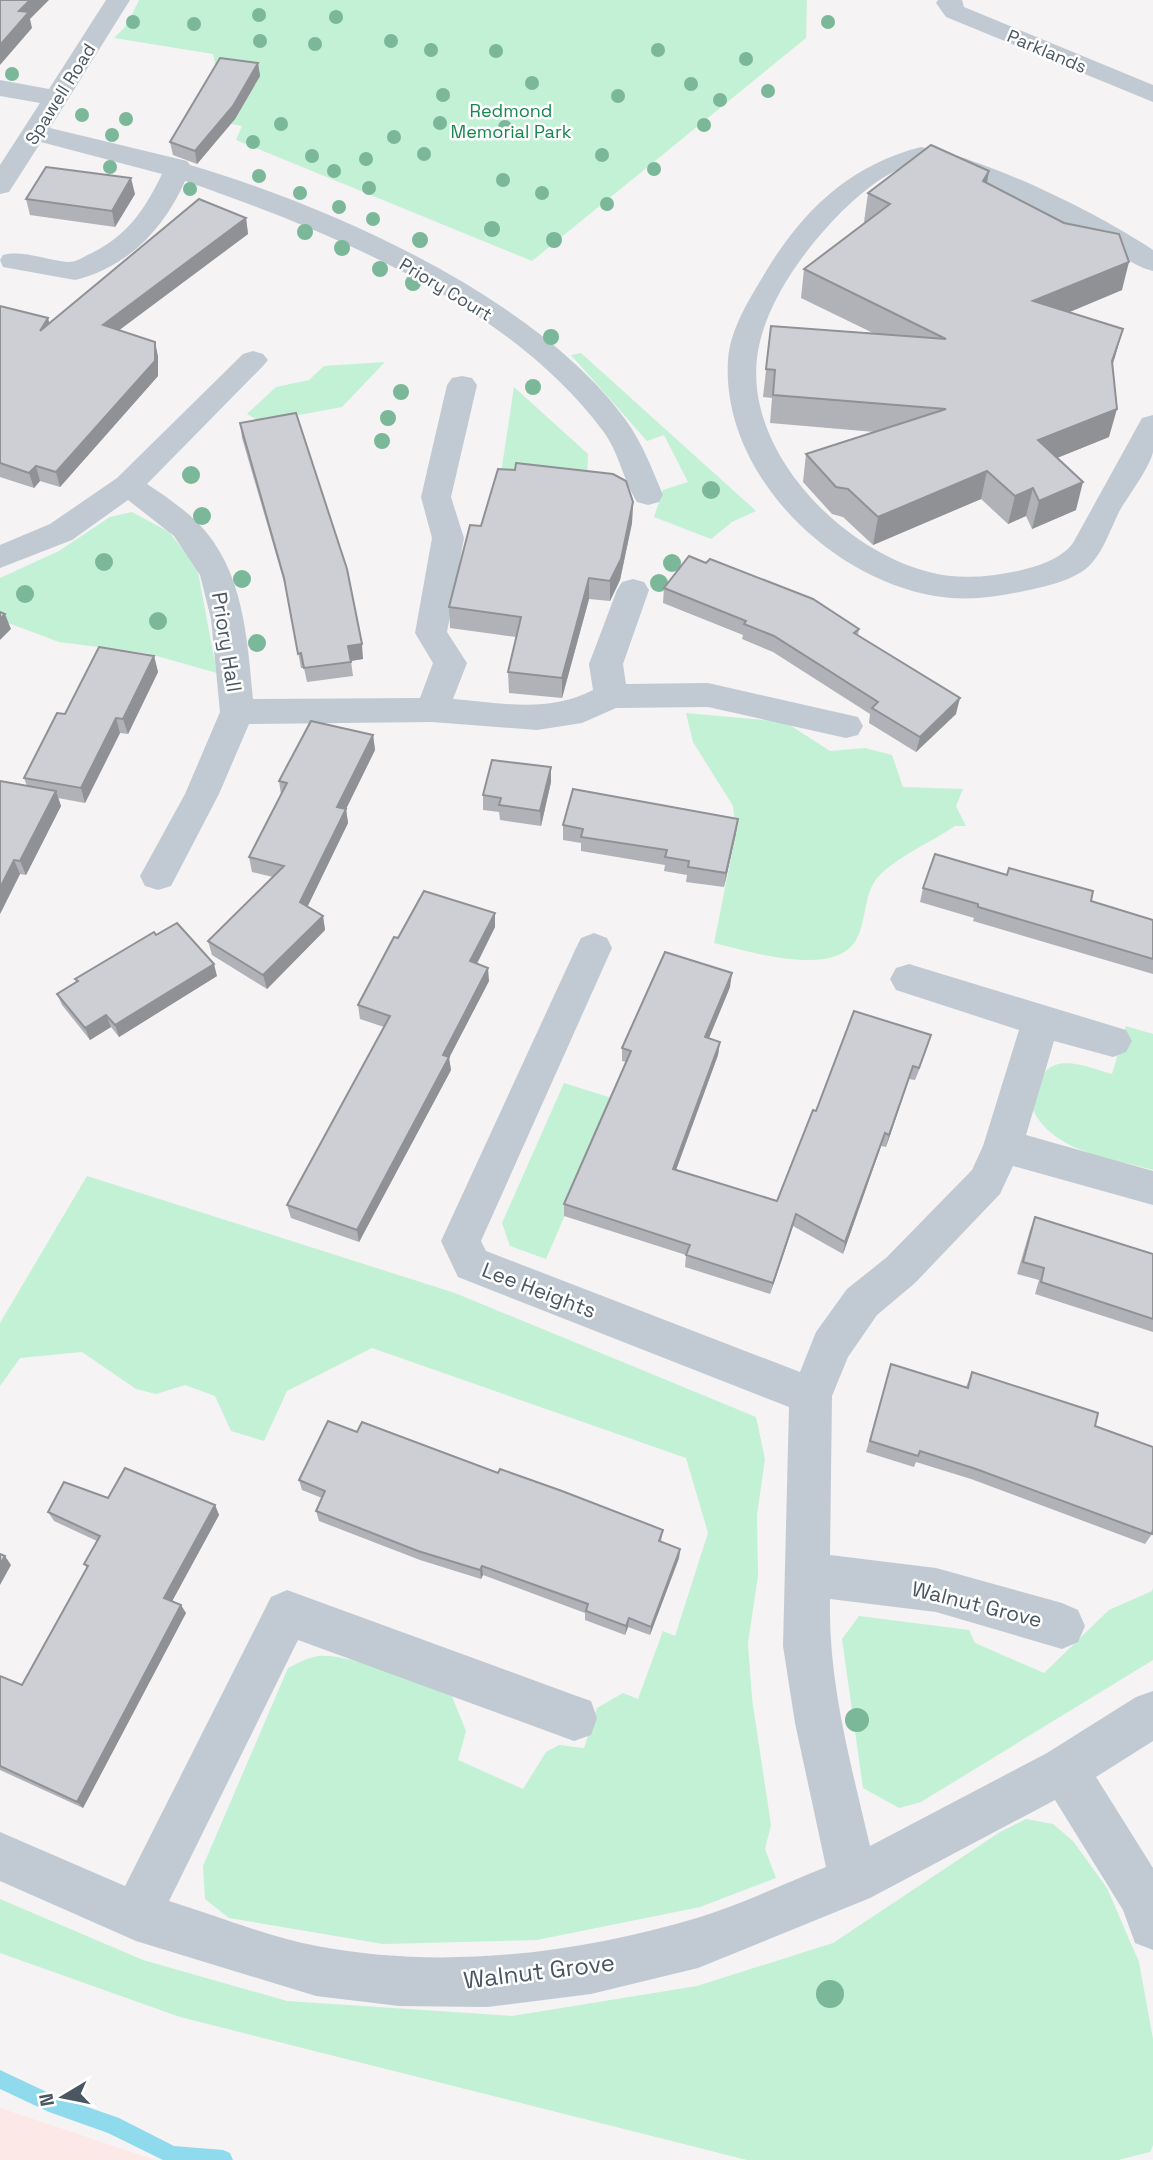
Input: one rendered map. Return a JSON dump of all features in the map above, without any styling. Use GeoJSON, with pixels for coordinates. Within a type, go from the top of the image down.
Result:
{"type":"FeatureCollection","features":[{"type":"Feature","properties":{"kind":"street","name":"Spawell Road"},"geometry":{"type":"LineString","coordinates":[[0,187],[118,0]]}},
{"type":"Feature","properties":{"kind":"street","name":"Parklands"},"geometry":{"type":"LineString","coordinates":[[950,0],[948,3],[955,12],[1153,94]]}},
{"type":"Feature","properties":{"kind":"street"},"geometry":{"type":"LineString","coordinates":[[0,88],[58,98]]}},
{"type":"Feature","properties":{"kind":"street","name":"Priory Court"},"geometry":{"type":"LineString","coordinates":[[36,133],[108,147],[178,167],[355,238],[432,277],[495,317],[556,365],[614,424],[648,495]]}},
{"type":"Feature","properties":{"kind":"street"},"geometry":{"type":"LineString","coordinates":[[1147,251],[971,170],[923,155],[883,166],[827,209],[798,245],[761,302],[743,358],[751,426],[767,467],[818,524],[884,571],[927,584],[964,590],[1009,585],[1052,572],[1078,558],[1152,430]]}},
{"type":"Feature","properties":{"kind":"street"},"geometry":{"type":"LineString","coordinates":[[13,261],[75,272],[113,253],[140,233],[159,209],[178,167]]}},
{"type":"Feature","properties":{"kind":"street"},"geometry":{"type":"LineString","coordinates":[[0,557],[61,532],[128,485],[253,360]]}},
{"type":"Feature","properties":{"kind":"street"},"geometry":{"type":"LineString","coordinates":[[432,710],[450,663],[431,633],[448,538],[436,497],[462,385]]}},
{"type":"Feature","properties":{"kind":"street","name":"Priory Hall"},"geometry":{"type":"LineString","coordinates":[[128,485],[191,534],[213,565],[225,604],[237,712],[202,794],[158,876]]}},
{"type":"Feature","properties":{"kind":"street"},"geometry":{"type":"LineString","coordinates":[[611,695],[606,664],[633,590]]}},
{"type":"Feature","properties":{"kind":"street","name":"Priory Hall"},"geometry":{"type":"LineString","coordinates":[[237,712],[432,710],[537,718],[582,711],[611,695],[708,695],[846,726]]}},
{"type":"Feature","properties":{"kind":"street","name":"Lee Heights"},"geometry":{"type":"LineString","coordinates":[[594,948],[461,1241],[467,1254],[472,1264],[811,1396]]}},
{"type":"Feature","properties":{"kind":"street"},"geometry":{"type":"LineString","coordinates":[[909,979],[1041,1022],[1113,1041]]}},
{"type":"Feature","properties":{"kind":"street"},"geometry":{"type":"LineString","coordinates":[[853,1881],[818,1723],[806,1646],[811,1396],[831,1346],[862,1302],[901,1270],[985,1182],[1003,1146],[1041,1022]]}},
{"type":"Feature","properties":{"kind":"street"},"geometry":{"type":"LineString","coordinates":[[1003,1146],[1153,1188]]}},
{"type":"Feature","properties":{"kind":"street","name":"Walnut Grove"},"geometry":{"type":"LineString","coordinates":[[809,1574],[936,1590],[1062,1626]]}},
{"type":"Feature","properties":{"kind":"street"},"geometry":{"type":"LineString","coordinates":[[136,1916],[287,1614],[574,1718]]}},
{"type":"Feature","properties":{"kind":"street","name":"Walnut Grove"},"geometry":{"type":"LineString","coordinates":[[0,1856],[136,1916],[316,1971],[399,1981],[487,1982],[591,1969],[698,1943],[853,1881],[1064,1770],[1153,1714]]}},
{"type":"Feature","properties":{"kind":"street"},"geometry":{"type":"LineString","coordinates":[[1064,1770],[1143,1897],[1153,1925]]}},
{"type":"Feature","properties":{"kind":"shaded area"},"geometry":{"type":"Polygon","coordinates":[[[0,2108],[155,2160],[0,2160],[0,2108]]]}},
{"type":"Feature","properties":{"kind":"green space","name":"Redmond Memorial Park"},"geometry":{"type":"Polygon","coordinates":[[[139,0],[807,0],[806,38],[532,261],[236,140],[242,126],[190,116],[216,69],[213,54],[114,38],[126,26],[139,0]]]}},
{"type":"Feature","properties":{"kind":"green space"},"geometry":{"type":"Polygon","coordinates":[[[581,353],[756,511],[732,522],[711,539],[654,517],[663,490],[688,482],[664,435],[647,441],[571,355],[581,353]]]}},
{"type":"Feature","properties":{"kind":"green space"},"geometry":{"type":"Polygon","coordinates":[[[385,362],[342,407],[261,422],[247,414],[276,387],[309,380],[324,366],[385,362]]]}},
{"type":"Feature","properties":{"kind":"green space"},"geometry":{"type":"Polygon","coordinates":[[[514,387],[588,454],[587,482],[501,473],[514,387]]]}},
{"type":"Feature","properties":{"kind":"green space"},"geometry":{"type":"Polygon","coordinates":[[[132,512],[169,532],[197,567],[217,673],[146,653],[59,642],[0,620],[0,578],[59,551],[110,517],[132,512]]]}},
{"type":"Feature","properties":{"kind":"green space"},"geometry":{"type":"Polygon","coordinates":[[[686,713],[785,722],[830,751],[865,748],[892,755],[903,787],[963,789],[956,806],[966,826],[955,826],[904,856],[878,877],[869,892],[858,935],[854,943],[842,953],[827,958],[788,959],[714,943],[736,833],[733,806],[693,742],[686,713]]]}},
{"type":"Feature","properties":{"kind":"green space"},"geometry":{"type":"Polygon","coordinates":[[[1126,1026],[1153,1034],[1153,1170],[1099,1156],[1065,1142],[1050,1132],[1030,1103],[1042,1076],[1050,1067],[1058,1064],[1077,1064],[1112,1074],[1126,1026]]]}},
{"type":"Feature","properties":{"kind":"green space"},"geometry":{"type":"Polygon","coordinates":[[[564,1083],[615,1099],[546,1259],[510,1246],[502,1223],[564,1083]]]}},
{"type":"Feature","properties":{"kind":"green space"},"geometry":{"type":"Polygon","coordinates":[[[87,1176],[455,1293],[756,1417],[765,1459],[757,1515],[758,1576],[748,1643],[752,1699],[771,1825],[765,1849],[776,1878],[700,1907],[537,1940],[383,1944],[229,1918],[205,1899],[203,1866],[288,1668],[314,1657],[332,1656],[366,1664],[451,1694],[466,1731],[458,1760],[523,1789],[546,1752],[559,1745],[584,1748],[597,1708],[623,1693],[638,1699],[663,1631],[675,1636],[708,1533],[686,1458],[372,1348],[287,1391],[264,1441],[231,1431],[215,1396],[185,1385],[156,1394],[136,1389],[82,1352],[20,1358],[0,1386],[0,1323],[87,1176]]]}},
{"type":"Feature","properties":{"kind":"green space"},"geometry":{"type":"Polygon","coordinates":[[[1153,1588],[1153,1660],[921,1802],[899,1808],[863,1788],[842,1639],[859,1616],[969,1630],[975,1643],[1044,1673],[1109,1610],[1152,1591],[1153,1588]]]}},
{"type":"Feature","properties":{"kind":"green space"},"geometry":{"type":"Polygon","coordinates":[[[1026,1819],[1053,1824],[1073,1841],[1107,1888],[1139,1962],[1153,2039],[1153,2145],[1150,2152],[1118,2160],[747,2160],[180,2017],[0,1953],[0,1899],[143,1960],[287,2001],[512,2016],[697,1986],[833,1943],[1000,1832],[1026,1819]]]}},
{"type":"Feature","properties":{"kind":"building"},"geometry":{"type":"Polygon","coordinates":[[[0,0],[30,0],[19,11],[29,12],[0,45],[0,0]]]}},
{"type":"Feature","properties":{"kind":"building"},"geometry":{"type":"Polygon","coordinates":[[[220,58],[258,63],[233,106],[195,151],[170,142],[220,58]]]}},
{"type":"Feature","properties":{"kind":"building"},"geometry":{"type":"Polygon","coordinates":[[[931,145],[989,171],[983,181],[1064,223],[1119,234],[1129,262],[1033,301],[1123,329],[1112,361],[1117,409],[1038,440],[1083,482],[1039,501],[1033,488],[1015,496],[987,471],[878,517],[848,489],[836,487],[806,454],[946,409],[773,395],[775,370],[766,369],[771,326],[946,339],[804,269],[890,204],[868,193],[931,145]]]}},
{"type":"Feature","properties":{"kind":"building"},"geometry":{"type":"Polygon","coordinates":[[[46,167],[131,178],[112,211],[26,199],[46,167]]]}},
{"type":"Feature","properties":{"kind":"building"},"geometry":{"type":"Polygon","coordinates":[[[199,199],[246,218],[103,325],[155,342],[155,361],[56,472],[36,466],[29,473],[0,463],[0,306],[48,318],[40,331],[199,199]]]}},
{"type":"Feature","properties":{"kind":"building"},"geometry":{"type":"Polygon","coordinates":[[[296,413],[347,569],[362,644],[348,646],[351,662],[304,668],[301,653],[298,654],[284,578],[240,423],[296,413]]]}},
{"type":"Feature","properties":{"kind":"building"},"geometry":{"type":"Polygon","coordinates":[[[516,463],[613,474],[626,481],[633,502],[621,559],[610,581],[589,578],[562,678],[508,672],[521,617],[449,607],[470,525],[481,526],[498,469],[515,470],[516,463]]]}},
{"type":"Feature","properties":{"kind":"building"},"geometry":{"type":"Polygon","coordinates":[[[689,556],[706,563],[710,559],[813,599],[859,629],[854,633],[960,698],[920,737],[872,708],[878,702],[774,636],[744,624],[746,621],[664,588],[689,556]]]}},
{"type":"Feature","properties":{"kind":"building"},"geometry":{"type":"Polygon","coordinates":[[[99,647],[154,656],[123,719],[116,718],[81,788],[24,778],[57,713],[65,714],[99,647]]]}},
{"type":"Feature","properties":{"kind":"building"},"geometry":{"type":"Polygon","coordinates":[[[311,721],[373,735],[337,807],[346,809],[300,902],[323,916],[263,975],[208,941],[284,866],[249,857],[287,783],[279,781],[311,721]]]}},
{"type":"Feature","properties":{"kind":"building"},"geometry":{"type":"Polygon","coordinates":[[[492,760],[551,767],[540,811],[499,805],[501,798],[483,795],[492,760]]]}},
{"type":"Feature","properties":{"kind":"building"},"geometry":{"type":"Polygon","coordinates":[[[0,781],[56,791],[20,861],[14,860],[0,888],[0,781]]]}},
{"type":"Feature","properties":{"kind":"building"},"geometry":{"type":"Polygon","coordinates":[[[573,789],[738,819],[726,873],[688,867],[689,861],[665,857],[667,850],[581,837],[583,829],[563,825],[573,789]]]}},
{"type":"Feature","properties":{"kind":"building"},"geometry":{"type":"Polygon","coordinates":[[[935,854],[1007,875],[1009,868],[1093,891],[1091,901],[1153,920],[1153,959],[923,888],[935,854]]]}},
{"type":"Feature","properties":{"kind":"building"},"geometry":{"type":"Polygon","coordinates":[[[424,891],[495,913],[470,961],[488,968],[443,1055],[449,1057],[357,1230],[287,1205],[390,1016],[358,1005],[394,937],[398,938],[424,891]]]}},
{"type":"Feature","properties":{"kind":"building"},"geometry":{"type":"Polygon","coordinates":[[[177,923],[214,964],[115,1025],[106,1015],[85,1028],[57,994],[78,981],[75,979],[154,932],[156,935],[177,923]]]}},
{"type":"Feature","properties":{"kind":"building"},"geometry":{"type":"Polygon","coordinates":[[[665,952],[732,973],[705,1037],[720,1042],[673,1169],[777,1201],[813,1110],[816,1111],[854,1011],[931,1035],[919,1068],[913,1066],[889,1135],[885,1133],[845,1242],[796,1214],[773,1283],[686,1255],[690,1245],[564,1204],[631,1051],[622,1048],[665,952]]]}},
{"type":"Feature","properties":{"kind":"building"},"geometry":{"type":"Polygon","coordinates":[[[1035,1217],[1153,1254],[1153,1319],[1041,1282],[1044,1268],[1023,1262],[1035,1217]]]}},
{"type":"Feature","properties":{"kind":"building"},"geometry":{"type":"Polygon","coordinates":[[[891,1364],[968,1388],[972,1372],[1098,1413],[1095,1426],[1153,1447],[1152,1534],[976,1469],[920,1451],[918,1456],[870,1441],[891,1364]]]}},
{"type":"Feature","properties":{"kind":"building"},"geometry":{"type":"Polygon","coordinates":[[[328,1421],[357,1432],[362,1422],[498,1473],[500,1469],[562,1491],[663,1530],[659,1541],[680,1549],[651,1627],[629,1618],[626,1626],[586,1611],[588,1604],[482,1566],[480,1570],[418,1551],[316,1511],[325,1491],[299,1480],[328,1421]]]}},
{"type":"Feature","properties":{"kind":"building"},"geometry":{"type":"Polygon","coordinates":[[[125,1468],[215,1505],[164,1598],[181,1605],[77,1802],[0,1766],[0,1676],[22,1685],[88,1566],[84,1564],[100,1536],[48,1512],[64,1482],[108,1498],[125,1468]]]}},
{"type":"Feature","properties":{"kind":"waterway"},"geometry":{"type":"LineString","coordinates":[[0,2079],[49,2103],[112,2125],[173,2155],[223,2160]]}}]}
